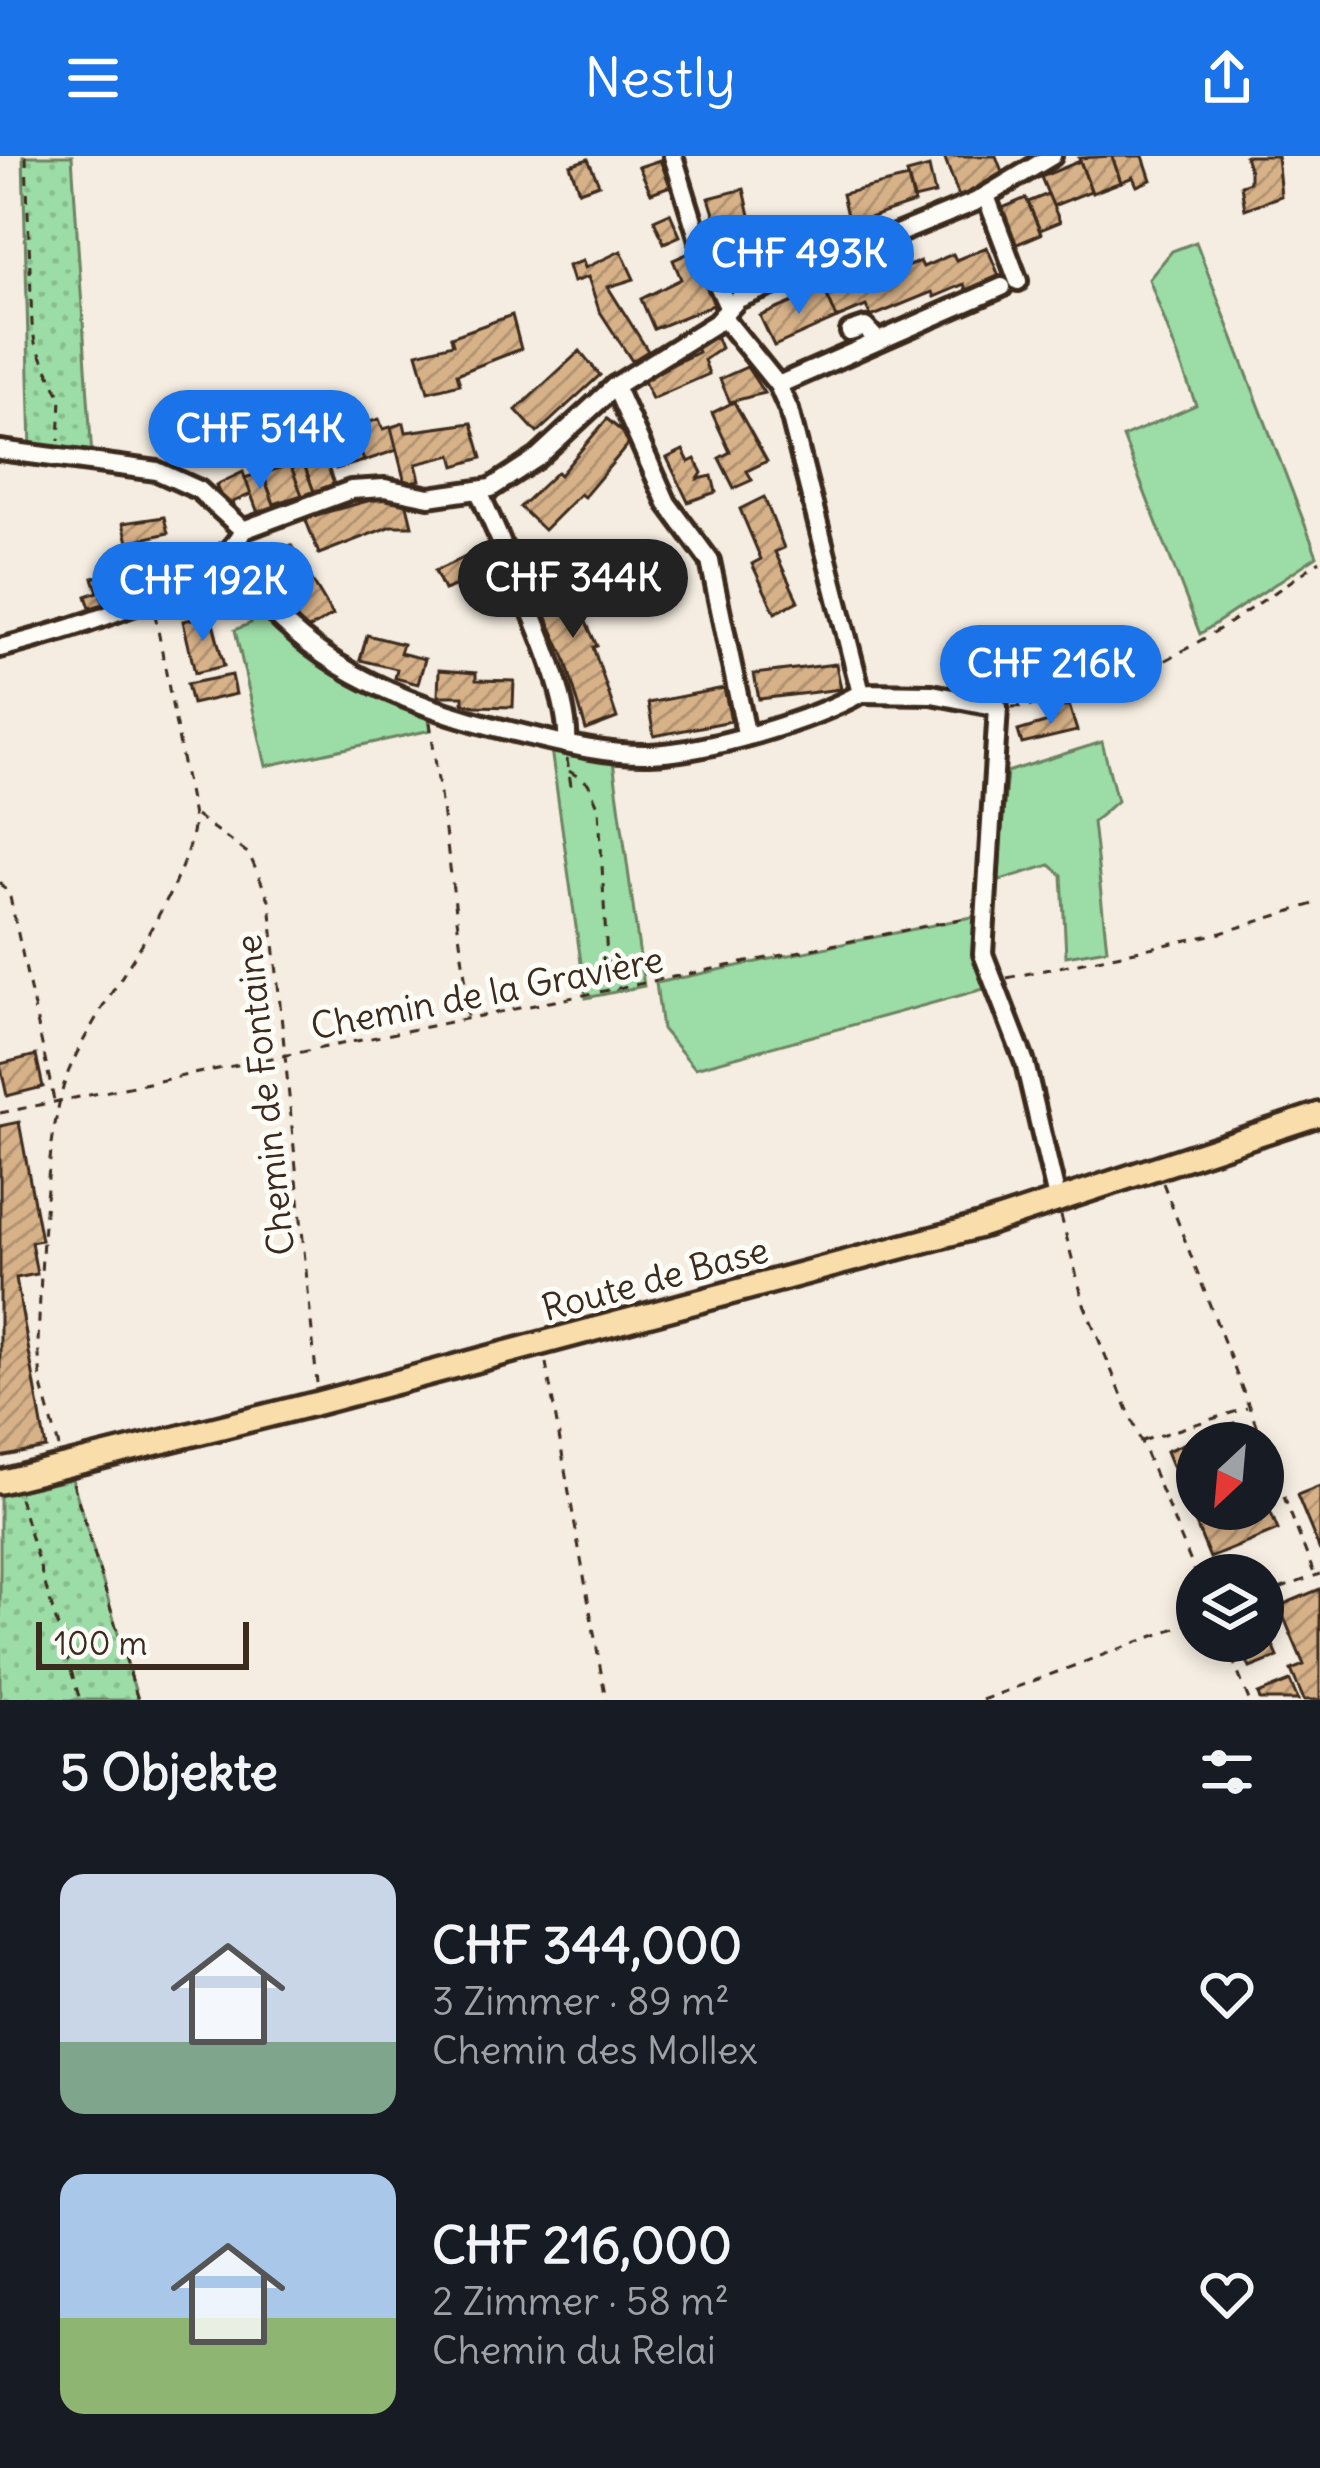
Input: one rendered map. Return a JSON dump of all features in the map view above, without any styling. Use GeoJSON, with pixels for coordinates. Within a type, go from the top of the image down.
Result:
{"type":"FeatureCollection","features":[{"type":"Feature","properties":{"kind":"main road","name":"Route de Base"},"geometry":{"type":"LineString","coordinates":[[7,1480],[319,1403],[1058,1203],[1320,1114]]}},
{"type":"Feature","properties":{"kind":"street"},"geometry":{"type":"LineString","coordinates":[[674,156],[725,312],[778,385],[805,464],[848,657],[861,693]]}},
{"type":"Feature","properties":{"kind":"street"},"geometry":{"type":"LineString","coordinates":[[0,648],[152,597],[228,552],[243,530],[351,490],[385,488],[429,497],[479,491],[519,472],[615,386],[725,312],[986,196],[1052,156]]}},
{"type":"Feature","properties":{"kind":"street"},"geometry":{"type":"LineString","coordinates":[[778,385],[1010,284],[986,196]]}},
{"type":"Feature","properties":{"kind":"street"},"geometry":{"type":"LineString","coordinates":[[850,332],[865,327],[878,341]]}},
{"type":"Feature","properties":{"kind":"street"},"geometry":{"type":"LineString","coordinates":[[615,386],[667,502],[710,562],[746,733]]}},
{"type":"Feature","properties":{"kind":"street"},"geometry":{"type":"LineString","coordinates":[[0,450],[172,476],[199,490],[243,530]]}},
{"type":"Feature","properties":{"kind":"street"},"geometry":{"type":"LineString","coordinates":[[479,491],[548,664],[568,729],[567,744]]}},
{"type":"Feature","properties":{"kind":"street"},"geometry":{"type":"LineString","coordinates":[[228,552],[247,585],[299,641],[399,699],[567,744],[656,754],[746,733],[861,693],[932,694],[998,706],[983,954],[1025,1063],[1058,1203]]}},
{"type":"Feature","properties":{"kind":"path"},"geometry":{"type":"LineString","coordinates":[[26,156],[32,324],[35,344],[61,398],[57,457]]}},
{"type":"Feature","properties":{"kind":"path"},"geometry":{"type":"LineString","coordinates":[[998,706],[1018,708],[1115,683],[1202,638],[1320,561]]}},
{"type":"Feature","properties":{"kind":"path"},"geometry":{"type":"LineString","coordinates":[[57,1102],[76,1056],[134,958],[185,854],[195,815],[152,597]]}},
{"type":"Feature","properties":{"kind":"path"},"geometry":{"type":"LineString","coordinates":[[428,709],[466,984],[467,1022]]}},
{"type":"Feature","properties":{"kind":"path"},"geometry":{"type":"LineString","coordinates":[[567,744],[572,793]]}},
{"type":"Feature","properties":{"kind":"path"},"geometry":{"type":"LineString","coordinates":[[569,771],[588,783],[597,798],[607,972],[619,991]]}},
{"type":"Feature","properties":{"kind":"path","name":"Chemin de Fontaine"},"geometry":{"type":"LineString","coordinates":[[195,815],[243,847],[264,879],[319,1403]]}},
{"type":"Feature","properties":{"kind":"path"},"geometry":{"type":"LineString","coordinates":[[0,881],[10,897],[57,1102],[38,1343],[41,1382],[138,1700]]}},
{"type":"Feature","properties":{"kind":"path"},"geometry":{"type":"LineString","coordinates":[[993,983],[1221,933],[1320,902]]}},
{"type":"Feature","properties":{"kind":"path","name":"Chemin de la Gravière"},"geometry":{"type":"LineString","coordinates":[[0,1113],[984,915]]}},
{"type":"Feature","properties":{"kind":"path"},"geometry":{"type":"LineString","coordinates":[[1158,1170],[1255,1422]]}},
{"type":"Feature","properties":{"kind":"path"},"geometry":{"type":"LineString","coordinates":[[1058,1203],[1084,1304],[1188,1554]]}},
{"type":"Feature","properties":{"kind":"path"},"geometry":{"type":"LineString","coordinates":[[547,1367],[606,1700]]}},
{"type":"Feature","properties":{"kind":"path"},"geometry":{"type":"LineString","coordinates":[[1141,1441],[1249,1408]]}},
{"type":"Feature","properties":{"kind":"path"},"geometry":{"type":"LineString","coordinates":[[7,1480],[80,1700]]}},
{"type":"Feature","properties":{"kind":"path"},"geometry":{"type":"LineString","coordinates":[[1284,1493],[1318,1575],[1284,1587]]}},
{"type":"Feature","properties":{"kind":"path"},"geometry":{"type":"LineString","coordinates":[[982,1700],[1176,1628]]}},
{"type":"Feature","properties":{"kind":"path"},"geometry":{"type":"LineString","coordinates":[[1234,1662],[1249,1700]]}},
{"type":"Feature","properties":{"kind":"green space"},"geometry":{"type":"Polygon","coordinates":[[[23,156],[72,156],[92,457],[31,450],[23,156]]]}},
{"type":"Feature","properties":{"kind":"green space"},"geometry":{"type":"Polygon","coordinates":[[[1196,242],[1317,556],[1200,634],[1123,437],[1196,405],[1149,279],[1172,251],[1196,242]]]}},
{"type":"Feature","properties":{"kind":"green space"},"geometry":{"type":"Polygon","coordinates":[[[261,614],[339,675],[429,718],[431,730],[266,766],[235,630],[251,623],[248,617],[261,614]]]}},
{"type":"Feature","properties":{"kind":"green space"},"geometry":{"type":"Polygon","coordinates":[[[1102,742],[1117,801],[1093,822],[1107,949],[1066,956],[1062,875],[1050,865],[997,881],[1007,772],[1102,742]]]}},
{"type":"Feature","properties":{"kind":"green space"},"geometry":{"type":"Polygon","coordinates":[[[551,749],[613,761],[644,986],[586,998],[551,749]]]}},
{"type":"Feature","properties":{"kind":"green space"},"geometry":{"type":"Polygon","coordinates":[[[976,916],[975,957],[984,989],[695,1068],[662,1029],[656,983],[976,916]]]}},
{"type":"Feature","properties":{"kind":"green space"},"geometry":{"type":"Polygon","coordinates":[[[72,1479],[138,1700],[0,1700],[0,1495],[72,1479]]]}},
{"type":"Feature","properties":{"kind":"building"},"geometry":{"type":"Polygon","coordinates":[[[944,156],[996,156],[1003,174],[959,197],[944,156]]]}},
{"type":"Feature","properties":{"kind":"building"},"geometry":{"type":"Polygon","coordinates":[[[1112,156],[1121,182],[1092,193],[1079,158],[1112,156]]]}},
{"type":"Feature","properties":{"kind":"building"},"geometry":{"type":"Polygon","coordinates":[[[1112,156],[1143,156],[1151,180],[1137,186],[1133,177],[1121,182],[1112,156]]]}},
{"type":"Feature","properties":{"kind":"building"},"geometry":{"type":"Polygon","coordinates":[[[1245,156],[1277,156],[1281,196],[1245,209],[1241,185],[1250,182],[1250,171],[1245,156]]]}},
{"type":"Feature","properties":{"kind":"building"},"geometry":{"type":"Polygon","coordinates":[[[588,159],[599,184],[579,191],[570,165],[588,159]]]}},
{"type":"Feature","properties":{"kind":"building"},"geometry":{"type":"Polygon","coordinates":[[[660,160],[670,186],[651,193],[639,167],[660,160]]]}},
{"type":"Feature","properties":{"kind":"building"},"geometry":{"type":"Polygon","coordinates":[[[1080,161],[1091,191],[1053,206],[1041,177],[1080,161]]]}},
{"type":"Feature","properties":{"kind":"building"},"geometry":{"type":"Polygon","coordinates":[[[929,167],[935,194],[914,199],[907,173],[929,167]]]}},
{"type":"Feature","properties":{"kind":"building"},"geometry":{"type":"Polygon","coordinates":[[[908,178],[914,203],[857,222],[848,220],[842,194],[908,178]]]}},
{"type":"Feature","properties":{"kind":"building"},"geometry":{"type":"Polygon","coordinates":[[[744,189],[754,233],[795,217],[805,253],[731,268],[709,198],[744,189]]]}},
{"type":"Feature","properties":{"kind":"building"},"geometry":{"type":"Polygon","coordinates":[[[1048,194],[1060,222],[1040,230],[1028,202],[1048,194]]]}},
{"type":"Feature","properties":{"kind":"building"},"geometry":{"type":"Polygon","coordinates":[[[1026,198],[1041,234],[1015,245],[1000,209],[1026,198]]]}},
{"type":"Feature","properties":{"kind":"building"},"geometry":{"type":"Polygon","coordinates":[[[670,213],[680,236],[664,243],[654,220],[670,213]]]}},
{"type":"Feature","properties":{"kind":"building"},"geometry":{"type":"Polygon","coordinates":[[[987,247],[999,276],[966,290],[964,284],[934,297],[932,292],[871,317],[866,306],[837,318],[824,289],[855,276],[860,287],[920,261],[923,267],[987,247]]]}},
{"type":"Feature","properties":{"kind":"building"},"geometry":{"type":"Polygon","coordinates":[[[696,250],[718,303],[654,329],[641,299],[681,279],[673,260],[696,250]]]}},
{"type":"Feature","properties":{"kind":"building"},"geometry":{"type":"Polygon","coordinates":[[[621,251],[634,279],[608,287],[648,351],[632,361],[599,310],[588,277],[573,282],[568,266],[583,261],[585,268],[621,251]]]}},
{"type":"Feature","properties":{"kind":"building"},"geometry":{"type":"Polygon","coordinates":[[[824,289],[837,318],[774,346],[760,316],[824,289]]]}},
{"type":"Feature","properties":{"kind":"building"},"geometry":{"type":"Polygon","coordinates":[[[512,315],[521,349],[457,374],[460,384],[428,392],[417,353],[453,344],[451,337],[512,315]]]}},
{"type":"Feature","properties":{"kind":"building"},"geometry":{"type":"Polygon","coordinates":[[[716,336],[721,348],[704,360],[709,374],[652,399],[643,379],[698,352],[695,346],[716,336]]]}},
{"type":"Feature","properties":{"kind":"building"},"geometry":{"type":"Polygon","coordinates":[[[580,351],[600,375],[537,433],[516,410],[580,351]]]}},
{"type":"Feature","properties":{"kind":"building"},"geometry":{"type":"Polygon","coordinates":[[[747,367],[764,393],[730,402],[720,379],[747,367]]]}},
{"type":"Feature","properties":{"kind":"building"},"geometry":{"type":"Polygon","coordinates":[[[734,402],[767,461],[747,471],[752,480],[734,488],[719,458],[730,452],[712,413],[734,402]]]}},
{"type":"Feature","properties":{"kind":"building"},"geometry":{"type":"Polygon","coordinates":[[[379,419],[383,429],[391,427],[397,450],[364,461],[356,437],[366,433],[363,424],[379,419]]]}},
{"type":"Feature","properties":{"kind":"building"},"geometry":{"type":"Polygon","coordinates":[[[607,419],[632,440],[584,497],[580,494],[544,530],[520,507],[557,472],[560,475],[607,419]]]}},
{"type":"Feature","properties":{"kind":"building"},"geometry":{"type":"Polygon","coordinates":[[[404,423],[406,432],[472,423],[482,458],[455,466],[452,455],[416,464],[420,480],[405,483],[391,427],[404,423]]]}},
{"type":"Feature","properties":{"kind":"building"},"geometry":{"type":"Polygon","coordinates":[[[356,437],[364,461],[336,469],[330,445],[356,437]]]}},
{"type":"Feature","properties":{"kind":"building"},"geometry":{"type":"Polygon","coordinates":[[[683,450],[689,462],[695,459],[702,473],[698,479],[712,476],[716,492],[688,502],[667,458],[683,450]]]}},
{"type":"Feature","properties":{"kind":"building"},"geometry":{"type":"Polygon","coordinates":[[[322,451],[334,484],[314,492],[302,459],[322,451]]]}},
{"type":"Feature","properties":{"kind":"building"},"geometry":{"type":"Polygon","coordinates":[[[302,459],[314,492],[302,497],[290,464],[302,459]]]}},
{"type":"Feature","properties":{"kind":"building"},"geometry":{"type":"Polygon","coordinates":[[[290,464],[302,495],[274,504],[263,474],[290,464]]]}},
{"type":"Feature","properties":{"kind":"building"},"geometry":{"type":"Polygon","coordinates":[[[243,472],[251,494],[233,502],[237,512],[228,515],[216,485],[243,472]]]}},
{"type":"Feature","properties":{"kind":"building"},"geometry":{"type":"Polygon","coordinates":[[[262,472],[275,507],[258,513],[245,478],[262,472]]]}},
{"type":"Feature","properties":{"kind":"building"},"geometry":{"type":"Polygon","coordinates":[[[386,496],[405,497],[412,526],[391,526],[319,554],[305,518],[386,496]]]}},
{"type":"Feature","properties":{"kind":"building"},"geometry":{"type":"Polygon","coordinates":[[[764,497],[784,548],[775,552],[798,601],[775,613],[752,564],[761,559],[740,509],[764,497]]]}},
{"type":"Feature","properties":{"kind":"building"},"geometry":{"type":"Polygon","coordinates":[[[164,517],[168,533],[128,542],[123,523],[164,517]]]}},
{"type":"Feature","properties":{"kind":"building"},"geometry":{"type":"Polygon","coordinates":[[[291,545],[333,615],[305,631],[273,581],[267,584],[256,565],[291,545]]]}},
{"type":"Feature","properties":{"kind":"building"},"geometry":{"type":"Polygon","coordinates":[[[472,554],[482,576],[444,590],[435,571],[472,554]]]}},
{"type":"Feature","properties":{"kind":"building"},"geometry":{"type":"Polygon","coordinates":[[[556,556],[597,646],[593,647],[617,718],[586,730],[565,658],[525,569],[556,556]]]}},
{"type":"Feature","properties":{"kind":"building"},"geometry":{"type":"Polygon","coordinates":[[[117,571],[123,590],[101,596],[104,604],[90,608],[86,596],[98,592],[93,578],[117,571]]]}},
{"type":"Feature","properties":{"kind":"building"},"geometry":{"type":"Polygon","coordinates":[[[211,615],[224,666],[195,673],[183,621],[211,615]]]}},
{"type":"Feature","properties":{"kind":"building"},"geometry":{"type":"Polygon","coordinates":[[[367,635],[403,644],[400,653],[425,659],[418,684],[395,678],[397,669],[360,660],[367,635]]]}},
{"type":"Feature","properties":{"kind":"building"},"geometry":{"type":"Polygon","coordinates":[[[836,664],[841,689],[759,699],[754,674],[836,664]]]}},
{"type":"Feature","properties":{"kind":"building"},"geometry":{"type":"Polygon","coordinates":[[[439,670],[476,673],[476,680],[514,681],[513,707],[475,706],[463,703],[463,696],[438,696],[439,670]]]}},
{"type":"Feature","properties":{"kind":"building"},"geometry":{"type":"Polygon","coordinates":[[[232,675],[236,694],[192,704],[187,684],[232,675]]]}},
{"type":"Feature","properties":{"kind":"building"},"geometry":{"type":"Polygon","coordinates":[[[724,688],[731,721],[654,736],[648,703],[724,688]]]}},
{"type":"Feature","properties":{"kind":"building"},"geometry":{"type":"Polygon","coordinates":[[[1069,705],[1077,731],[1022,744],[1018,731],[1048,722],[1056,717],[1054,710],[1069,705]]]}},
{"type":"Feature","properties":{"kind":"building"},"geometry":{"type":"Polygon","coordinates":[[[36,1055],[43,1087],[7,1096],[0,1064],[36,1055]]]}},
{"type":"Feature","properties":{"kind":"building"},"geometry":{"type":"Polygon","coordinates":[[[19,1122],[41,1240],[31,1242],[37,1274],[16,1278],[46,1448],[0,1457],[0,1126],[19,1122]]]}},
{"type":"Feature","properties":{"kind":"building"},"geometry":{"type":"Polygon","coordinates":[[[1176,1447],[1176,1475],[1166,1451],[1176,1447]]]}},
{"type":"Feature","properties":{"kind":"building"},"geometry":{"type":"Polygon","coordinates":[[[1320,1486],[1320,1551],[1297,1495],[1320,1486]]]}},
{"type":"Feature","properties":{"kind":"building"},"geometry":{"type":"Polygon","coordinates":[[[1198,1530],[1278,1530],[1220,1554],[1208,1554],[1198,1530]]]}},
{"type":"Feature","properties":{"kind":"building"},"geometry":{"type":"Polygon","coordinates":[[[1320,1589],[1320,1700],[1304,1700],[1291,1670],[1304,1665],[1284,1618],[1284,1604],[1320,1589]]]}},
{"type":"Feature","properties":{"kind":"building"},"geometry":{"type":"Polygon","coordinates":[[[1290,1681],[1298,1700],[1260,1700],[1258,1694],[1290,1681]]]}}]}
